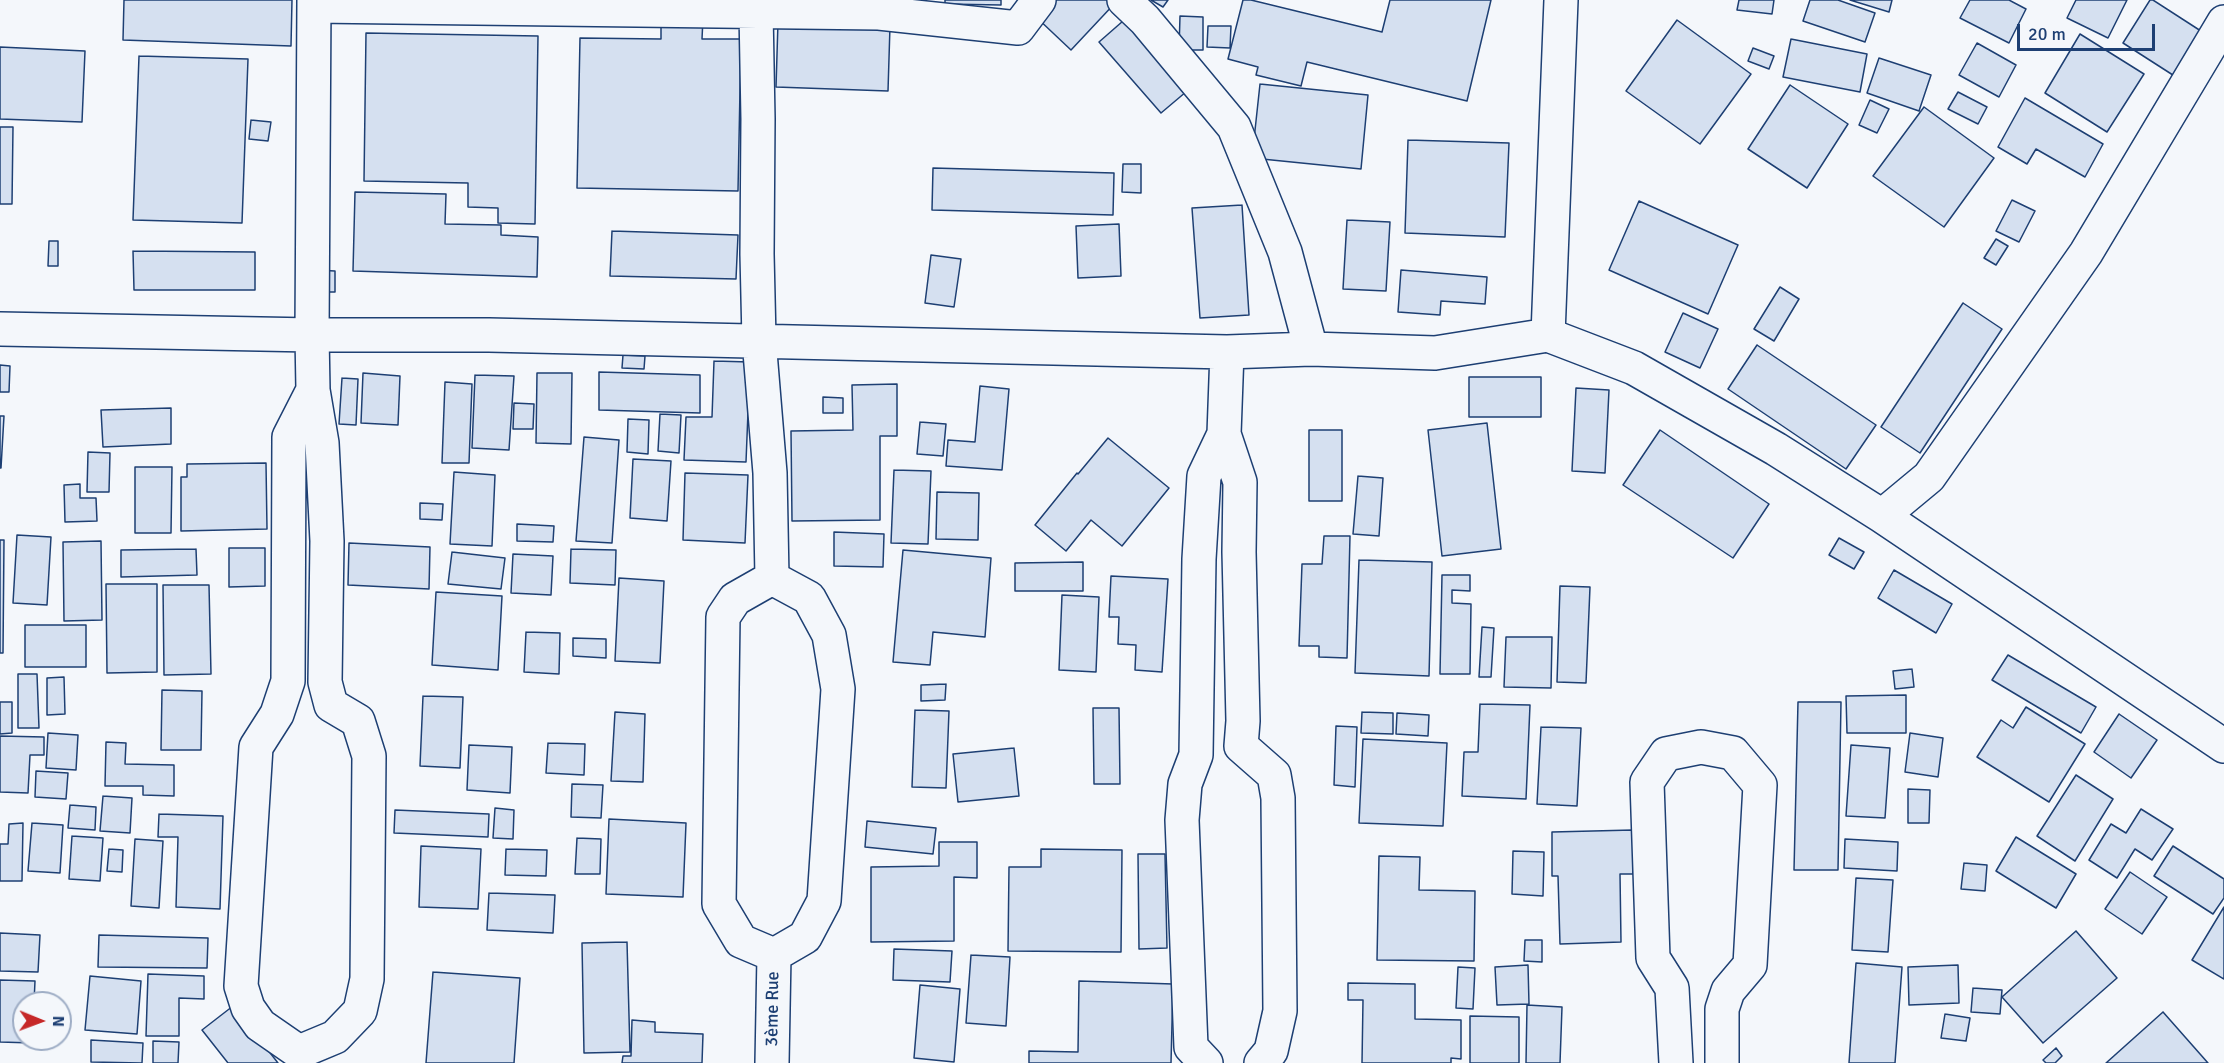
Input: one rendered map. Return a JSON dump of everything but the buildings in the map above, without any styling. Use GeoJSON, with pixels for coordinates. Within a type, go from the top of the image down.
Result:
{"type":"FeatureCollection","features":[{"type":"Feature","properties":{"kind":"street"},"geometry":{"type":"LineString","coordinates":[[313,390],[289,437],[288,681],[277,714],[256,747],[242,986],[248,1008],[260,1025],[299,1058],[335,1037],[360,1011],[367,979],[369,756],[358,721],[331,705],[325,682],[327,541],[322,443],[313,390],[312,335],[314,3],[879,13],[1018,28],[1039,0]]}},
{"type":"Feature","properties":{"kind":"street"},"geometry":{"type":"LineString","coordinates":[[1124,0],[1145,20],[1234,127],[1285,252],[1311,349]]}},
{"type":"Feature","properties":{"kind":"street"},"geometry":{"type":"LineString","coordinates":[[1548,335],[1561,0]]}},
{"type":"Feature","properties":{"kind":"street"},"geometry":{"type":"LineString","coordinates":[[2220,0],[2224,2]]}},
{"type":"Feature","properties":{"kind":"street"},"geometry":{"type":"LineString","coordinates":[[756,11],[759,340],[770,473],[772,578]]}},
{"type":"Feature","properties":{"kind":"street"},"geometry":{"type":"LineString","coordinates":[[1882,516],[1929,477],[2079,263],[2224,22]]}},
{"type":"Feature","properties":{"kind":"street"},"geometry":{"type":"LineString","coordinates":[[0,329],[759,340],[1227,352],[1311,349],[1435,353],[1548,335],[1634,368],[1776,449],[1882,516],[2224,746]]}},
{"type":"Feature","properties":{"kind":"street"},"geometry":{"type":"LineString","coordinates":[[1227,352],[1224,434],[1240,482],[1239,552],[1243,721],[1241,746],[1274,775],[1278,798],[1280,1011],[1271,1052],[1262,1063]]}},
{"type":"Feature","properties":{"kind":"street"},"geometry":{"type":"LineString","coordinates":[[1206,1063],[1191,1047],[1182,820],[1185,784],[1196,755],[1199,559],[1204,476],[1224,434]]}},
{"type":"Feature","properties":{"kind":"street"},"geometry":{"type":"LineString","coordinates":[[772,578],[809,598],[829,635],[838,689],[824,901],[805,937],[774,955],[741,941],[719,904],[723,617],[735,599],[772,578]]}},
{"type":"Feature","properties":{"kind":"street"},"geometry":{"type":"LineString","coordinates":[[288,681],[325,682]]}},
{"type":"Feature","properties":{"kind":"street"},"geometry":{"type":"LineString","coordinates":[[1198,719],[1243,721]]}},
{"type":"Feature","properties":{"kind":"street"},"geometry":{"type":"LineString","coordinates":[[1676,1063],[1672,988],[1653,958],[1647,782],[1666,754],[1701,747],[1733,753],[1760,785],[1750,965],[1728,991],[1722,1010],[1722,1063]]}},
{"type":"Feature","properties":{"kind":"street","name":"3ème Rue"},"geometry":{"type":"LineString","coordinates":[[772,1063],[774,955]]}},
{"type":"Feature","properties":{"kind":"street"},"geometry":{"type":"LineString","coordinates":[[1673,1009],[1722,1010]]}}]}
